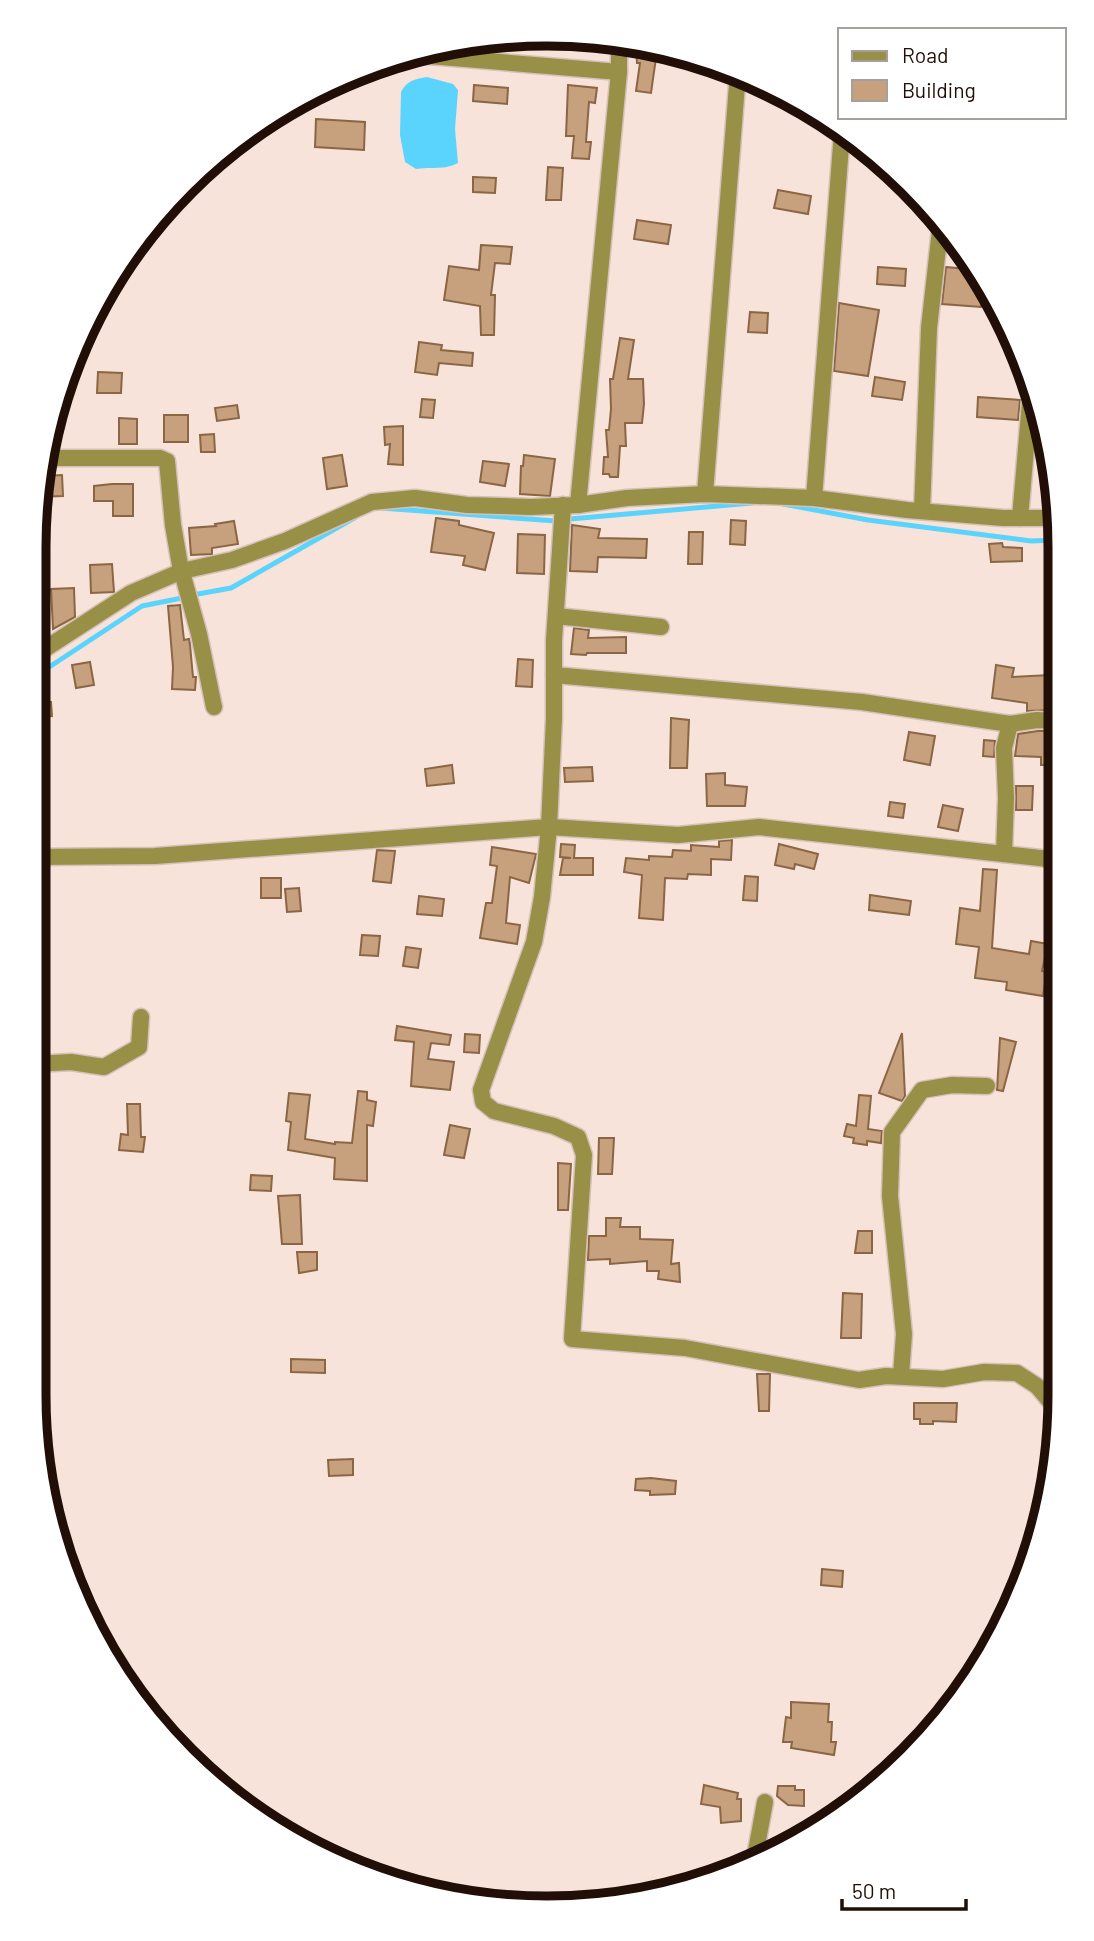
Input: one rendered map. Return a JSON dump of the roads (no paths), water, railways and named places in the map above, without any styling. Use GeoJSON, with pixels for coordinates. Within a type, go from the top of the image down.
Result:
{"type":"FeatureCollection","features":[{"type":"Feature","properties":{"kind":"street"},"geometry":{"type":"LineString","coordinates":[[619,51],[619,72],[556,616],[549,827],[542,897],[534,942],[481,1090],[483,1102],[494,1111],[554,1126],[578,1137],[584,1155],[572,1339],[685,1348],[859,1380],[901,1375],[943,1379],[985,1372],[1017,1373],[1037,1386],[1048,1399]]}},
{"type":"Feature","properties":{"kind":"street"},"geometry":{"type":"LineString","coordinates":[[441,57],[619,72]]}},
{"type":"Feature","properties":{"kind":"street"},"geometry":{"type":"LineString","coordinates":[[705,494],[737,83]]}},
{"type":"Feature","properties":{"kind":"street"},"geometry":{"type":"LineString","coordinates":[[814,498],[841,141]]}},
{"type":"Feature","properties":{"kind":"street"},"geometry":{"type":"LineString","coordinates":[[922,511],[929,328],[939,235]]}},
{"type":"Feature","properties":{"kind":"street"},"geometry":{"type":"LineString","coordinates":[[1020,518],[1029,411]]}},
{"type":"Feature","properties":{"kind":"street"},"geometry":{"type":"LineString","coordinates":[[54,458],[160,458],[167,461],[173,525],[214,707]]}},
{"type":"Feature","properties":{"kind":"street"},"geometry":{"type":"LineString","coordinates":[[46,648],[131,593],[182,571],[232,560],[285,541],[372,502],[415,498],[467,505],[531,507],[705,494],[814,498],[922,511],[1047,518]]}},
{"type":"Feature","properties":{"kind":"street"},"geometry":{"type":"LineString","coordinates":[[556,616],[662,628]]}},
{"type":"Feature","properties":{"kind":"street"},"geometry":{"type":"LineString","coordinates":[[554,675],[862,702],[1010,724],[1048,721]]}},
{"type":"Feature","properties":{"kind":"street"},"geometry":{"type":"LineString","coordinates":[[1004,854],[1004,748],[1010,724]]}},
{"type":"Feature","properties":{"kind":"street"},"geometry":{"type":"LineString","coordinates":[[46,857],[155,856],[549,827],[678,835],[759,827],[1048,859]]}},
{"type":"Feature","properties":{"kind":"street"},"geometry":{"type":"LineString","coordinates":[[46,1063],[71,1062],[104,1067],[139,1047],[141,1017]]}},
{"type":"Feature","properties":{"kind":"street"},"geometry":{"type":"LineString","coordinates":[[901,1375],[904,1334],[890,1196],[892,1132],[922,1090],[952,1085],[987,1086]]}},
{"type":"Feature","properties":{"kind":"street"},"geometry":{"type":"LineString","coordinates":[[756,1850],[765,1802]]}},
{"type":"Feature","properties":{"kind":"water"},"geometry":{"type":"Polygon","coordinates":[[[427,77],[453,84],[458,90],[455,129],[458,163],[442,168],[416,169],[405,162],[400,135],[401,92],[409,83],[427,77]]]}},
{"type":"Feature","properties":{"kind":"waterway"},"geometry":{"type":"LineString","coordinates":[[570,519],[752,503]]}},
{"type":"Feature","properties":{"kind":"waterway"},"geometry":{"type":"LineString","coordinates":[[783,504],[868,520],[1031,541],[1048,540]]}},
{"type":"Feature","properties":{"kind":"waterway"},"geometry":{"type":"LineString","coordinates":[[381,508],[556,521]]}},
{"type":"Feature","properties":{"kind":"waterway"},"geometry":{"type":"LineString","coordinates":[[198,594],[231,588],[356,517]]}},
{"type":"Feature","properties":{"kind":"waterway"},"geometry":{"type":"LineString","coordinates":[[46,669],[142,606],[187,597]]}}]}
